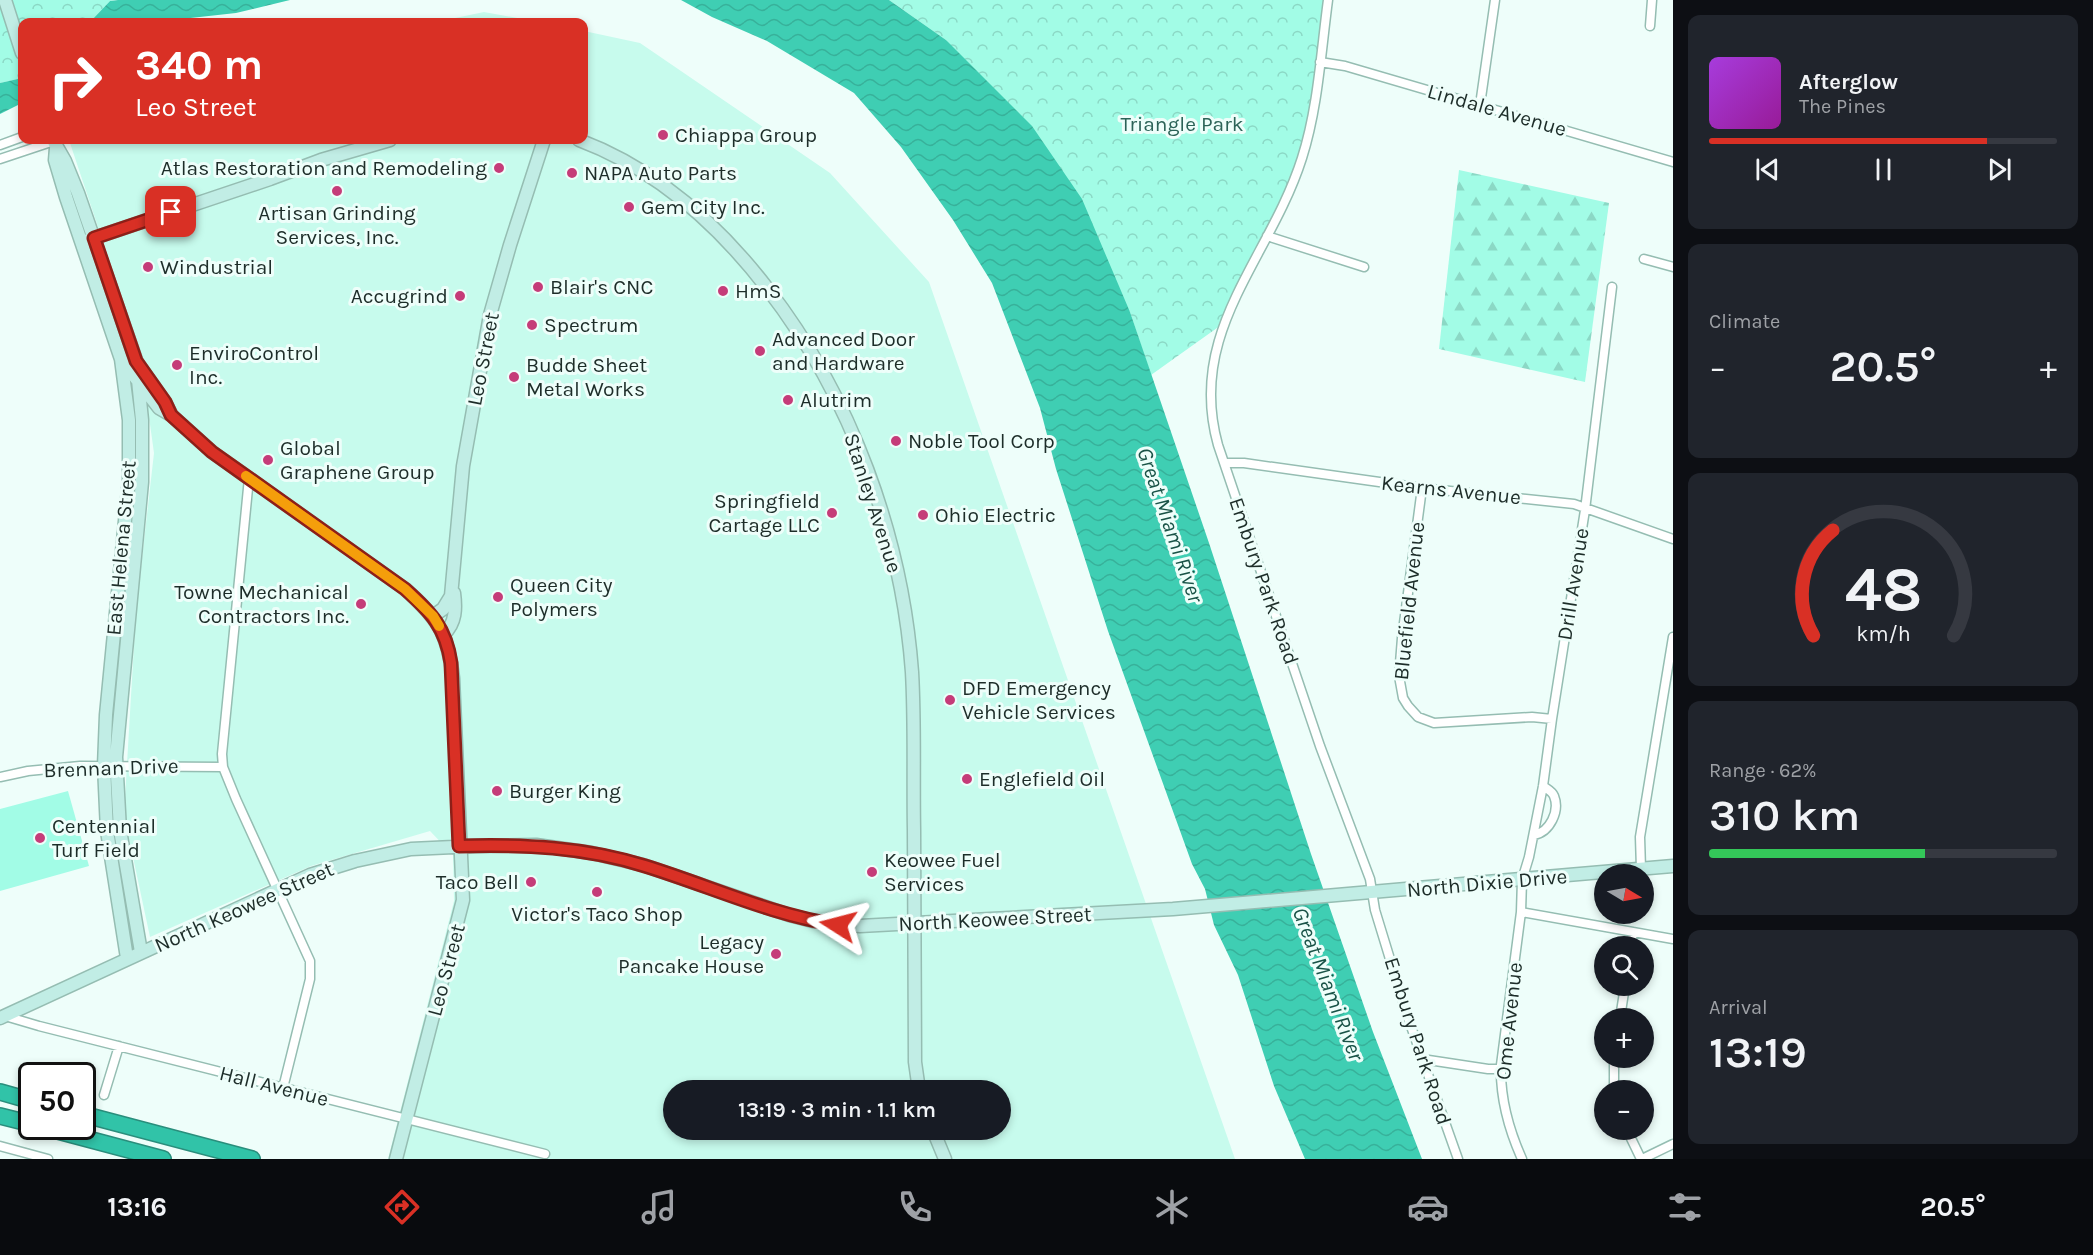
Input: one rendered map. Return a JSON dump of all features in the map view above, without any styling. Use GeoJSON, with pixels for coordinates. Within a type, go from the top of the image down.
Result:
{"type":"FeatureCollection","features":[{"type":"Feature","properties":{"kind":"highway"},"geometry":{"type":"LineString","coordinates":[[0,1092],[18,1097]]}},
{"type":"Feature","properties":{"kind":"highway"},"geometry":{"type":"LineString","coordinates":[[0,1116],[18,1120]]}},
{"type":"Feature","properties":{"kind":"highway"},"geometry":{"type":"LineString","coordinates":[[96,1118],[252,1159]]}},
{"type":"Feature","properties":{"kind":"highway"},"geometry":{"type":"LineString","coordinates":[[92,1140],[163,1159]]}},
{"type":"Feature","properties":{"kind":"street"},"geometry":{"type":"LineString","coordinates":[[5,0],[18,41]]}},
{"type":"Feature","properties":{"kind":"street","name":"Embury Park Road"},"geometry":{"type":"LineString","coordinates":[[1328,0],[1310,128],[1302,160],[1224,323],[1212,361],[1210,410],[1215,436],[1317,738],[1370,879],[1375,910],[1422,1059],[1458,1159]]}},
{"type":"Feature","properties":{"kind":"street"},"geometry":{"type":"LineString","coordinates":[[1480,105],[1496,0]]}},
{"type":"Feature","properties":{"kind":"street"},"geometry":{"type":"LineString","coordinates":[[1650,26],[1653,0]]}},
{"type":"Feature","properties":{"kind":"street","name":"Lindale Avenue"},"geometry":{"type":"LineString","coordinates":[[1320,62],[1345,66],[1673,162]]}},
{"type":"Feature","properties":{"kind":"street"},"geometry":{"type":"LineString","coordinates":[[0,145],[18,138]]}},
{"type":"Feature","properties":{"kind":"street"},"geometry":{"type":"LineString","coordinates":[[0,159],[48,144]]}},
{"type":"Feature","properties":{"kind":"street","name":"East Helena Street"},"geometry":{"type":"LineString","coordinates":[[54,144],[55,160],[121,359],[127,404],[130,450],[111,670],[107,831],[127,958]]}},
{"type":"Feature","properties":{"kind":"street","name":"East Helena Street"},"geometry":{"type":"LineString","coordinates":[[55,144],[65,160],[136,361],[136,379],[142,420],[143,465],[124,672],[110,766],[141,952]]}},
{"type":"Feature","properties":{"kind":"street"},"geometry":{"type":"LineString","coordinates":[[81,242],[321,160],[376,144]]}},
{"type":"Feature","properties":{"kind":"street","name":"Leo Street"},"geometry":{"type":"LineString","coordinates":[[444,634],[452,625],[455,615],[453,585],[463,466],[490,315],[543,144]]}},
{"type":"Feature","properties":{"kind":"street","name":"Stanley Avenue"},"geometry":{"type":"LineString","coordinates":[[588,144],[631,164],[696,210],[719,231],[754,271],[790,320],[830,387],[873,487],[900,584],[908,636],[913,711],[915,1062],[918,1080]]}},
{"type":"Feature","properties":{"kind":"street"},"geometry":{"type":"LineString","coordinates":[[1267,236],[1364,267]]}},
{"type":"Feature","properties":{"kind":"street"},"geometry":{"type":"LineString","coordinates":[[1644,259],[1673,267]]}},
{"type":"Feature","properties":{"kind":"street","name":"Drill Avenue"},"geometry":{"type":"LineString","coordinates":[[1522,880],[1534,835],[1543,786],[1585,510],[1612,286]]}},
{"type":"Feature","properties":{"kind":"street"},"geometry":{"type":"LineString","coordinates":[[121,359],[159,408],[171,415],[212,452],[405,589],[433,616]]}},
{"type":"Feature","properties":{"kind":"street"},"geometry":{"type":"LineString","coordinates":[[136,361],[165,402],[171,415]]}},
{"type":"Feature","properties":{"kind":"street","name":"Kearns Avenue"},"geometry":{"type":"LineString","coordinates":[[1225,463],[1422,488],[1574,504],[1585,510],[1673,539]]}},
{"type":"Feature","properties":{"kind":"street"},"geometry":{"type":"LineString","coordinates":[[249,478],[222,745],[223,767],[306,950],[311,971],[283,1088]]}},
{"type":"Feature","properties":{"kind":"street","name":"Bluefield Avenue"},"geometry":{"type":"LineString","coordinates":[[1422,488],[1404,616],[1399,676],[1403,698],[1418,717],[1434,723],[1532,717],[1552,719]]}},
{"type":"Feature","properties":{"kind":"street"},"geometry":{"type":"LineString","coordinates":[[121,566],[134,567]]}},
{"type":"Feature","properties":{"kind":"street","name":"Leo Street"},"geometry":{"type":"LineString","coordinates":[[396,1159],[462,909],[453,678],[448,645],[433,616],[448,603],[453,585]]}},
{"type":"Feature","properties":{"kind":"street"},"geometry":{"type":"LineString","coordinates":[[1641,864],[1640,837],[1673,637]]}},
{"type":"Feature","properties":{"kind":"street"},"geometry":{"type":"LineString","coordinates":[[111,670],[124,672]]}},
{"type":"Feature","properties":{"kind":"street","name":"Brennan Drive"},"geometry":{"type":"LineString","coordinates":[[0,777],[54,767],[223,767]]}},
{"type":"Feature","properties":{"kind":"street"},"geometry":{"type":"LineString","coordinates":[[1534,835],[1546,831],[1551,824],[1554,812],[1555,798],[1552,792],[1543,786]]}},
{"type":"Feature","properties":{"kind":"street","name":"North Keowee Street"},"geometry":{"type":"LineString","coordinates":[[2,1017],[310,875],[355,861],[411,849],[536,845],[592,853],[644,865],[770,909],[813,921],[860,926],[914,925],[1173,909],[1280,900]]}},
{"type":"Feature","properties":{"kind":"street","name":"North Dixie Drive"},"geometry":{"type":"LineString","coordinates":[[1654,868],[1673,866]]}},
{"type":"Feature","properties":{"kind":"street","name":"North Dixie Drive"},"geometry":{"type":"LineString","coordinates":[[1280,900],[1594,873]]}},
{"type":"Feature","properties":{"kind":"street","name":"Ome Avenue"},"geometry":{"type":"LineString","coordinates":[[1522,880],[1521,912],[1501,1069],[1505,1107],[1522,1159]]}},
{"type":"Feature","properties":{"kind":"street"},"geometry":{"type":"LineString","coordinates":[[1521,912],[1673,939]]}},
{"type":"Feature","properties":{"kind":"street"},"geometry":{"type":"LineString","coordinates":[[1632,936],[1633,932]]}},
{"type":"Feature","properties":{"kind":"street","name":"Hall Avenue"},"geometry":{"type":"LineString","coordinates":[[2,1017],[545,1154]]}},
{"type":"Feature","properties":{"kind":"street"},"geometry":{"type":"LineString","coordinates":[[104,1095],[119,1046]]}},
{"type":"Feature","properties":{"kind":"street"},"geometry":{"type":"LineString","coordinates":[[1422,1059],[1501,1069]]}},
{"type":"Feature","properties":{"kind":"street"},"geometry":{"type":"LineString","coordinates":[[938,1140],[951,1159]]}},
{"type":"Feature","properties":{"kind":"street"},"geometry":{"type":"LineString","coordinates":[[1632,1140],[1642,1159],[1673,1144]]}},
{"type":"Feature","properties":{"kind":"street"},"geometry":{"type":"LineString","coordinates":[[941,1145],[945,1159]]}},
{"type":"Feature","properties":{"kind":"street"},"geometry":{"type":"LineString","coordinates":[[0,1146],[48,1159]]}},
{"type":"Feature","properties":{"kind":"shaded area"},"geometry":{"type":"Polygon","coordinates":[[[484,12],[517,18],[455,18],[484,12]]]}},
{"type":"Feature","properties":{"kind":"shaded area"},"geometry":{"type":"Polygon","coordinates":[[[588,32],[640,43],[830,173],[929,282],[1235,1159],[388,1159],[454,901],[453,855],[430,831],[311,866],[150,937],[124,815],[136,611],[154,453],[140,353],[70,144],[588,144],[588,32]]]}},
{"type":"Feature","properties":{"kind":"green space"},"geometry":{"type":"Polygon","coordinates":[[[0,0],[115,0],[110,1],[94,18],[18,18],[18,79],[0,83],[0,0]]]}},
{"type":"Feature","properties":{"kind":"green space","name":"Triangle Park"},"geometry":{"type":"Polygon","coordinates":[[[889,0],[1328,0],[1302,160],[1224,323],[1151,375],[1130,312],[946,40],[889,0]]]}},
{"type":"Feature","properties":{"kind":"green space"},"geometry":{"type":"Polygon","coordinates":[[[1459,170],[1609,203],[1585,382],[1439,349],[1459,170]]]}},
{"type":"Feature","properties":{"kind":"green space","name":"Centennial Turf Field"},"geometry":{"type":"Polygon","coordinates":[[[68,791],[89,866],[0,891],[0,809],[68,791]]]}},
{"type":"Feature","properties":{"kind":"water"},"geometry":{"type":"Polygon","coordinates":[[[290,0],[236,13],[190,18],[94,18],[110,1],[290,0]]]}},
{"type":"Feature","properties":{"kind":"water","name":"Great Miami River"},"geometry":{"type":"Polygon","coordinates":[[[681,0],[889,0],[946,40],[1032,126],[1082,199],[1130,312],[1311,854],[1373,1032],[1422,1159],[1305,1159],[1274,1086],[1238,975],[1214,925],[1205,889],[1192,864],[1108,631],[1056,469],[1040,408],[992,283],[953,220],[901,147],[854,93],[767,41],[712,17],[681,0]]]}},
{"type":"Feature","properties":{"kind":"water"},"geometry":{"type":"Polygon","coordinates":[[[18,79],[18,105],[0,114],[0,83],[18,79]]]}},
{"type":"Feature","properties":{"kind":"slow traffic"},"geometry":{"type":"LineString","coordinates":[[246,476],[405,589],[433,616],[439,626]]}},
{"type":"Feature","properties":{"kind":"place","name":"Chiappa Group"},"geometry":{"type":"Point","coordinates":[663,135]}},
{"type":"Feature","properties":{"kind":"place","name":"Atlas Restoration and Remodeling"},"geometry":{"type":"Point","coordinates":[499,168]}},
{"type":"Feature","properties":{"kind":"place","name":"NAPA Auto Parts"},"geometry":{"type":"Point","coordinates":[572,173]}},
{"type":"Feature","properties":{"kind":"place","name":"Artisan Grinding Services, Inc."},"geometry":{"type":"Point","coordinates":[337,191]}},
{"type":"Feature","properties":{"kind":"place","name":"Gem City Inc."},"geometry":{"type":"Point","coordinates":[629,207]}},
{"type":"Feature","properties":{"kind":"place","name":"Windustrial"},"geometry":{"type":"Point","coordinates":[148,267]}},
{"type":"Feature","properties":{"kind":"place","name":"Blair's CNC"},"geometry":{"type":"Point","coordinates":[538,287]}},
{"type":"Feature","properties":{"kind":"place","name":"HmS"},"geometry":{"type":"Point","coordinates":[723,291]}},
{"type":"Feature","properties":{"kind":"place","name":"Accugrind"},"geometry":{"type":"Point","coordinates":[460,296]}},
{"type":"Feature","properties":{"kind":"place","name":"Spectrum"},"geometry":{"type":"Point","coordinates":[532,325]}},
{"type":"Feature","properties":{"kind":"place","name":"Advanced Door and Hardware"},"geometry":{"type":"Point","coordinates":[760,351]}},
{"type":"Feature","properties":{"kind":"place","name":"EnviroControl Inc."},"geometry":{"type":"Point","coordinates":[177,365]}},
{"type":"Feature","properties":{"kind":"place","name":"Budde Sheet Metal Works"},"geometry":{"type":"Point","coordinates":[514,377]}},
{"type":"Feature","properties":{"kind":"place","name":"Alutrim"},"geometry":{"type":"Point","coordinates":[788,400]}},
{"type":"Feature","properties":{"kind":"place","name":"Noble Tool Corp"},"geometry":{"type":"Point","coordinates":[896,441]}},
{"type":"Feature","properties":{"kind":"place","name":"Global Graphene Group"},"geometry":{"type":"Point","coordinates":[268,460]}},
{"type":"Feature","properties":{"kind":"place","name":"Springfield Cartage LLC"},"geometry":{"type":"Point","coordinates":[832,513]}},
{"type":"Feature","properties":{"kind":"place","name":"Ohio Electric"},"geometry":{"type":"Point","coordinates":[923,515]}},
{"type":"Feature","properties":{"kind":"place","name":"Queen City Polymers"},"geometry":{"type":"Point","coordinates":[498,597]}},
{"type":"Feature","properties":{"kind":"place","name":"Towne Mechanical Contractors Inc."},"geometry":{"type":"Point","coordinates":[361,604]}},
{"type":"Feature","properties":{"kind":"place","name":"DFD Emergency Vehicle Services"},"geometry":{"type":"Point","coordinates":[950,700]}},
{"type":"Feature","properties":{"kind":"place","name":"Englefield Oil"},"geometry":{"type":"Point","coordinates":[967,779]}},
{"type":"Feature","properties":{"kind":"place","name":"Burger King"},"geometry":{"type":"Point","coordinates":[497,791]}},
{"type":"Feature","properties":{"kind":"place","name":"Centennial Turf Field"},"geometry":{"type":"Point","coordinates":[40,838]}},
{"type":"Feature","properties":{"kind":"place","name":"Keowee Fuel Services"},"geometry":{"type":"Point","coordinates":[872,872]}},
{"type":"Feature","properties":{"kind":"place","name":"Taco Bell"},"geometry":{"type":"Point","coordinates":[531,882]}},
{"type":"Feature","properties":{"kind":"place","name":"Victor's Taco Shop"},"geometry":{"type":"Point","coordinates":[597,892]}},
{"type":"Feature","properties":{"kind":"place","name":"Legacy Pancake House"},"geometry":{"type":"Point","coordinates":[776,954]}},
{"type":"Feature","properties":{"kind":"route"},"geometry":{"type":"LineString","coordinates":[[171,212],[94,238],[136,361],[165,402],[171,415],[191,435],[405,589],[433,616],[448,645],[453,678],[459,846],[536,845],[592,853],[644,865],[789,915],[838,925]]}}]}
